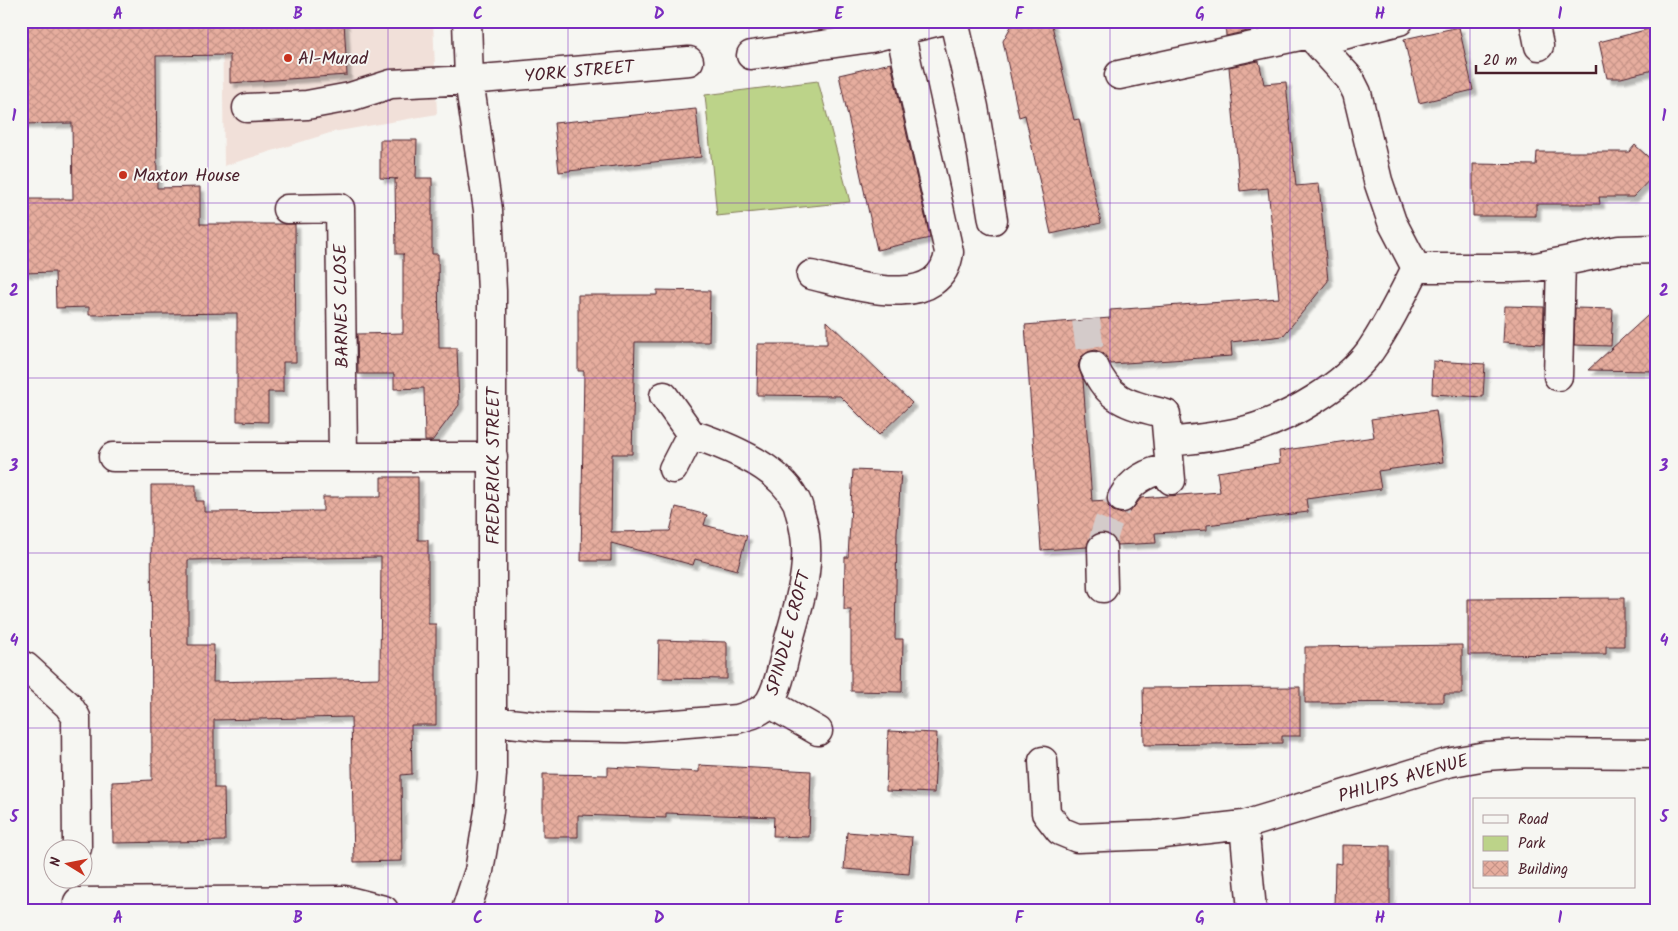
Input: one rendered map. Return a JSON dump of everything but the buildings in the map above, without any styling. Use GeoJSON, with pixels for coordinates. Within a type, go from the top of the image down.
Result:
{"type":"FeatureCollection","features":[{"type":"Feature","properties":{"kind":"street","name":"FREDERICK STREET"},"geometry":{"type":"LineString","coordinates":[[466,910],[479,870],[489,811],[492,774],[493,457],[492,291],[488,210],[469,80],[467,21]]}},
{"type":"Feature","properties":{"kind":"street"},"geometry":{"type":"LineString","coordinates":[[751,56],[871,38],[940,21]]}},
{"type":"Feature","properties":{"kind":"street"},"geometry":{"type":"LineString","coordinates":[[954,21],[974,107],[993,220]]}},
{"type":"Feature","properties":{"kind":"street"},"geometry":{"type":"LineString","coordinates":[[1119,75],[1309,33],[1399,21]]}},
{"type":"Feature","properties":{"kind":"street"},"geometry":{"type":"LineString","coordinates":[[811,275],[882,291],[900,291],[918,288],[937,279],[948,265],[949,252],[900,31]]}},
{"type":"Feature","properties":{"kind":"street"},"geometry":{"type":"LineString","coordinates":[[1309,33],[1350,79],[1357,93],[1378,181],[1392,222],[1416,268]]}},
{"type":"Feature","properties":{"kind":"street","name":"YORK STREET"},"geometry":{"type":"LineString","coordinates":[[247,108],[308,105],[350,97],[391,84],[469,80],[689,61]]}},
{"type":"Feature","properties":{"kind":"street","name":"BARNES CLOSE"},"geometry":{"type":"LineString","coordinates":[[287,209],[340,208],[343,457]]}},
{"type":"Feature","properties":{"kind":"street"},"geometry":{"type":"LineString","coordinates":[[1416,268],[1536,267],[1619,250],[1657,249]]}},
{"type":"Feature","properties":{"kind":"street"},"geometry":{"type":"LineString","coordinates":[[1558,376],[1561,262]]}},
{"type":"Feature","properties":{"kind":"street"},"geometry":{"type":"LineString","coordinates":[[1122,498],[1140,478],[1169,464],[1215,436],[1246,430],[1279,418],[1313,400],[1342,379],[1369,352],[1393,314],[1416,268]]}},
{"type":"Feature","properties":{"kind":"street"},"geometry":{"type":"LineString","coordinates":[[1094,366],[1110,392],[1130,405],[1165,409],[1169,464]]}},
{"type":"Feature","properties":{"kind":"street"},"geometry":{"type":"LineString","coordinates":[[664,396],[691,434],[674,469]]}},
{"type":"Feature","properties":{"kind":"street","name":"SPINDLE CROFT"},"geometry":{"type":"LineString","coordinates":[[492,721],[545,727],[626,728],[737,719],[754,714],[769,703],[780,676],[804,583],[807,556],[804,524],[796,499],[780,478],[738,451],[691,434]]}},
{"type":"Feature","properties":{"kind":"street"},"geometry":{"type":"LineString","coordinates":[[113,456],[493,457]]}},
{"type":"Feature","properties":{"kind":"street"},"geometry":{"type":"LineString","coordinates":[[1102,548],[1103,588]]}},
{"type":"Feature","properties":{"kind":"street"},"geometry":{"type":"LineString","coordinates":[[21,665],[26,667],[68,704],[76,717],[77,838]]}},
{"type":"Feature","properties":{"kind":"street"},"geometry":{"type":"LineString","coordinates":[[769,703],[818,731]]}},
{"type":"Feature","properties":{"kind":"street","name":"PHILIPS AVENUE"},"geometry":{"type":"LineString","coordinates":[[1043,761],[1046,813],[1060,831],[1077,838],[1155,835],[1244,825],[1447,763],[1486,756],[1528,753],[1657,754]]}},
{"type":"Feature","properties":{"kind":"street"},"geometry":{"type":"LineString","coordinates":[[1244,825],[1252,910]]}},
{"type":"Feature","properties":{"kind":"street"},"geometry":{"type":"LineString","coordinates":[[78,897],[345,900],[384,910]]}},
{"type":"Feature","properties":{"kind":"shaded area"},"geometry":{"type":"Polygon","coordinates":[[[222,21],[433,21],[437,114],[333,132],[224,166],[222,21]]]}},
{"type":"Feature","properties":{"kind":"green space"},"geometry":{"type":"Polygon","coordinates":[[[818,81],[850,202],[717,216],[705,95],[818,81]]]}},
{"type":"Feature","properties":{"kind":"tunnel"},"geometry":{"type":"LineString","coordinates":[[1086,320],[1091,359],[1094,366]]}},
{"type":"Feature","properties":{"kind":"tunnel"},"geometry":{"type":"LineString","coordinates":[[1102,548],[1104,534],[1122,498]]}},
{"type":"Feature","properties":{"kind":"place","name":"Al-Murad"},"geometry":{"type":"Point","coordinates":[288,58]}},
{"type":"Feature","properties":{"kind":"place","name":"Maxton House"},"geometry":{"type":"Point","coordinates":[123,175]}}]}
